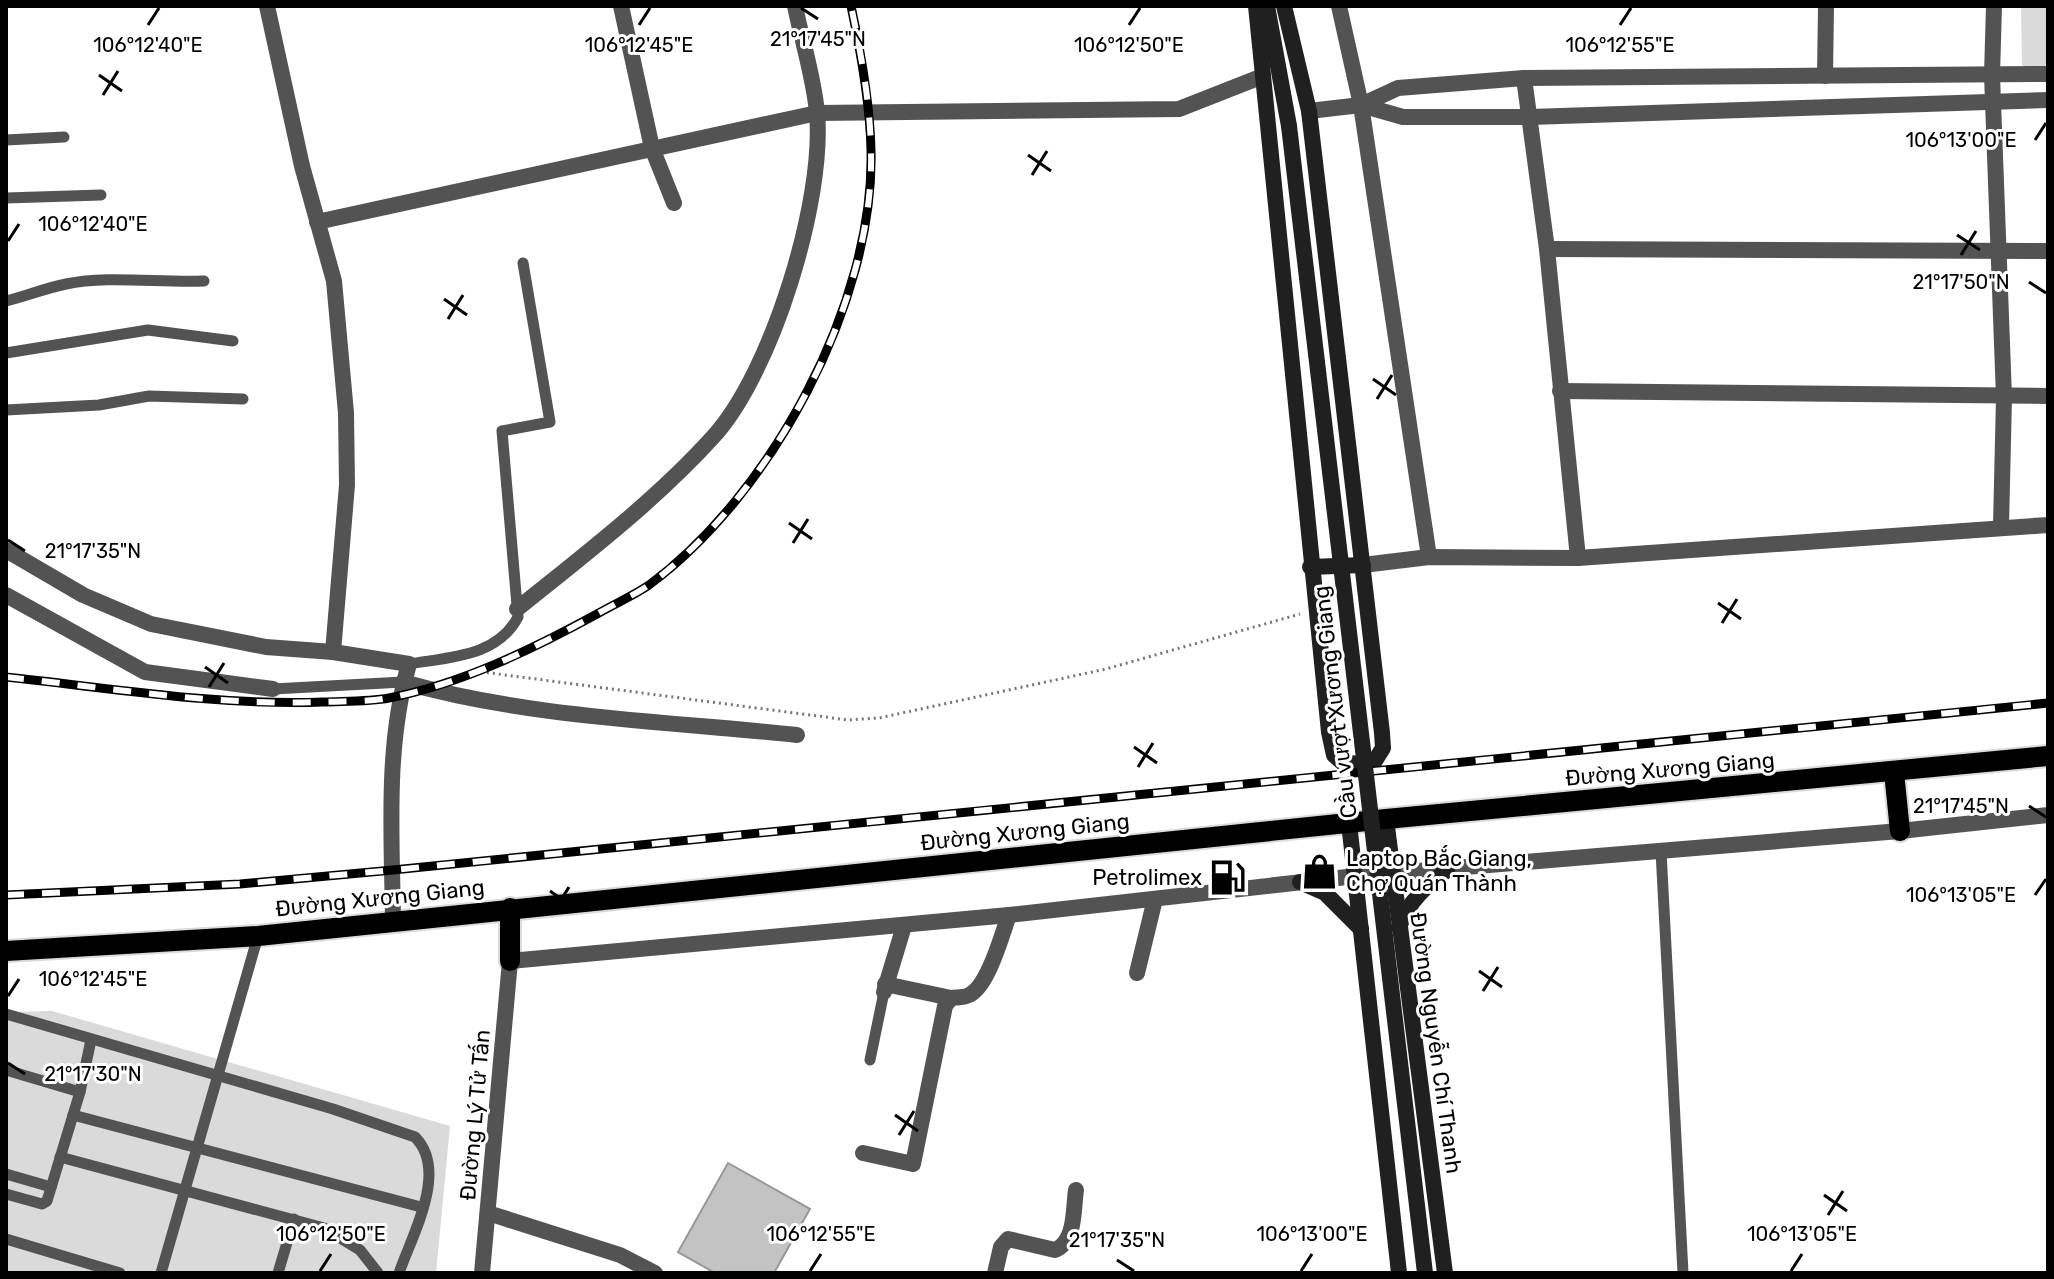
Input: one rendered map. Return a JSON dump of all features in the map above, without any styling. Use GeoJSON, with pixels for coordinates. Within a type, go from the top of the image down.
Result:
{"type":"FeatureCollection","features":[{"type":"Feature","properties":{"kind":"main road","name":"Đường Xương Giang"},"geometry":{"type":"LineString","coordinates":[[6,951],[258,936],[1386,819],[2048,756]]}},
{"type":"Feature","properties":{"kind":"main road"},"geometry":{"type":"LineString","coordinates":[[1894,772],[1900,831]]}},
{"type":"Feature","properties":{"kind":"main road"},"geometry":{"type":"LineString","coordinates":[[510,908],[510,961]]}},
{"type":"Feature","properties":{"kind":"street"},"geometry":{"type":"LineString","coordinates":[[267,6],[317,222],[334,281],[346,413],[347,485],[333,652]]}},
{"type":"Feature","properties":{"kind":"street"},"geometry":{"type":"LineString","coordinates":[[621,6],[652,148],[674,203]]}},
{"type":"Feature","properties":{"kind":"street"},"geometry":{"type":"LineString","coordinates":[[517,609],[622,523],[715,435],[761,363],[796,270],[813,182],[817,113],[795,6]]}},
{"type":"Feature","properties":{"kind":"street"},"geometry":{"type":"LineString","coordinates":[[1256,6],[1310,567],[1334,755],[1343,763],[1373,764],[1383,748],[1363,565],[1309,111],[1284,6]]}},
{"type":"Feature","properties":{"kind":"street","name":"Cầu vượt Xương Giang"},"geometry":{"type":"LineString","coordinates":[[1267,6],[1289,126],[1425,1273]]}},
{"type":"Feature","properties":{"kind":"street"},"geometry":{"type":"LineString","coordinates":[[1339,6],[1361,105],[1429,557]]}},
{"type":"Feature","properties":{"kind":"street"},"geometry":{"type":"LineString","coordinates":[[1825,76],[1826,6]]}},
{"type":"Feature","properties":{"kind":"street"},"geometry":{"type":"LineString","coordinates":[[1994,6],[1992,75],[1996,100],[2004,397],[2001,526]]}},
{"type":"Feature","properties":{"kind":"street"},"geometry":{"type":"LineString","coordinates":[[1309,111],[1361,105],[1398,88],[1524,78],[2048,74]]}},
{"type":"Feature","properties":{"kind":"street"},"geometry":{"type":"LineString","coordinates":[[317,222],[817,113],[1179,109],[1263,76]]}},
{"type":"Feature","properties":{"kind":"street"},"geometry":{"type":"LineString","coordinates":[[1524,78],[1547,249],[1578,558]]}},
{"type":"Feature","properties":{"kind":"street"},"geometry":{"type":"LineString","coordinates":[[1361,105],[1403,117],[1530,117],[2048,100]]}},
{"type":"Feature","properties":{"kind":"street"},"geometry":{"type":"LineString","coordinates":[[1547,249],[2048,251]]}},
{"type":"Feature","properties":{"kind":"street"},"geometry":{"type":"LineString","coordinates":[[1560,391],[2048,396]]}},
{"type":"Feature","properties":{"kind":"street"},"geometry":{"type":"LineString","coordinates":[[1310,567],[1363,565],[1429,557],[1578,558],[2048,525]]}},
{"type":"Feature","properties":{"kind":"street"},"geometry":{"type":"LineString","coordinates":[[6,550],[83,595],[151,624],[266,647],[333,652],[409,664],[403,682],[392,781],[393,921]]}},
{"type":"Feature","properties":{"kind":"street"},"geometry":{"type":"LineString","coordinates":[[6,595],[145,672],[273,689]]}},
{"type":"Feature","properties":{"kind":"street"},"geometry":{"type":"LineString","coordinates":[[403,682],[462,699],[514,706],[797,735]]}},
{"type":"Feature","properties":{"kind":"street"},"geometry":{"type":"LineString","coordinates":[[510,961],[904,926],[1356,876],[1900,831],[2048,815]]}},
{"type":"Feature","properties":{"kind":"street","name":"Đường Nguyễn Chí Thanh"},"geometry":{"type":"LineString","coordinates":[[1386,819],[1445,1273]]}},
{"type":"Feature","properties":{"kind":"street"},"geometry":{"type":"LineString","coordinates":[[1349,823],[1399,1273]]}},
{"type":"Feature","properties":{"kind":"street"},"geometry":{"type":"LineString","coordinates":[[1361,925],[1374,901],[1384,900],[1398,921],[1420,891],[1447,870]]}},
{"type":"Feature","properties":{"kind":"street"},"geometry":{"type":"LineString","coordinates":[[1300,882],[1334,900],[1361,925]]}},
{"type":"Feature","properties":{"kind":"street"},"geometry":{"type":"LineString","coordinates":[[1137,973],[1155,899]]}},
{"type":"Feature","properties":{"kind":"street"},"geometry":{"type":"LineString","coordinates":[[904,926],[884,988],[951,998],[969,996],[981,982],[1009,915]]}},
{"type":"Feature","properties":{"kind":"street","name":"Đường Lý Tử Tấn"},"geometry":{"type":"LineString","coordinates":[[482,1273],[510,961]]}},
{"type":"Feature","properties":{"kind":"street"},"geometry":{"type":"LineString","coordinates":[[863,1153],[913,1164],[939,1023],[951,998]]}},
{"type":"Feature","properties":{"kind":"street"},"geometry":{"type":"LineString","coordinates":[[995,1273],[1001,1247],[1008,1239],[1055,1250],[1064,1245],[1071,1230],[1076,1190]]}},
{"type":"Feature","properties":{"kind":"street"},"geometry":{"type":"LineString","coordinates":[[488,1213],[620,1255],[655,1273]]}},
{"type":"Feature","properties":{"kind":"lane"},"geometry":{"type":"LineString","coordinates":[[6,140],[64,137]]}},
{"type":"Feature","properties":{"kind":"lane"},"geometry":{"type":"LineString","coordinates":[[6,198],[101,195]]}},
{"type":"Feature","properties":{"kind":"lane"},"geometry":{"type":"LineString","coordinates":[[409,664],[473,653],[485,648],[508,636],[518,617],[502,431],[550,422],[523,263]]}},
{"type":"Feature","properties":{"kind":"lane"},"geometry":{"type":"LineString","coordinates":[[6,301],[68,283],[204,281]]}},
{"type":"Feature","properties":{"kind":"lane"},"geometry":{"type":"LineString","coordinates":[[6,353],[148,330],[233,341]]}},
{"type":"Feature","properties":{"kind":"lane"},"geometry":{"type":"LineString","coordinates":[[6,410],[99,405],[149,396],[243,399]]}},
{"type":"Feature","properties":{"kind":"lane"},"geometry":{"type":"LineString","coordinates":[[273,689],[403,682]]}},
{"type":"Feature","properties":{"kind":"lane"},"geometry":{"type":"LineString","coordinates":[[1661,851],[1683,1273]]}},
{"type":"Feature","properties":{"kind":"lane"},"geometry":{"type":"LineString","coordinates":[[161,1273],[258,936]]}},
{"type":"Feature","properties":{"kind":"lane"},"geometry":{"type":"LineString","coordinates":[[870,1060],[884,988]]}},
{"type":"Feature","properties":{"kind":"lane"},"geometry":{"type":"LineString","coordinates":[[6,1014],[415,1137],[425,1147],[430,1169],[399,1273]]}},
{"type":"Feature","properties":{"kind":"lane"},"geometry":{"type":"LineString","coordinates":[[6,1194],[43,1204],[80,1092],[91,1040]]}},
{"type":"Feature","properties":{"kind":"lane"},"geometry":{"type":"LineString","coordinates":[[6,1070],[80,1092]]}},
{"type":"Feature","properties":{"kind":"lane"},"geometry":{"type":"LineString","coordinates":[[73,1115],[421,1207]]}},
{"type":"Feature","properties":{"kind":"lane"},"geometry":{"type":"LineString","coordinates":[[60,1157],[294,1219],[339,1235],[360,1250],[378,1273]]}},
{"type":"Feature","properties":{"kind":"lane"},"geometry":{"type":"LineString","coordinates":[[6,1174],[51,1187]]}},
{"type":"Feature","properties":{"kind":"lane"},"geometry":{"type":"LineString","coordinates":[[278,1273],[294,1219]]}},
{"type":"Feature","properties":{"kind":"lane"},"geometry":{"type":"LineString","coordinates":[[6,1239],[120,1273]]}},
{"type":"Feature","properties":{"kind":"path"},"geometry":{"type":"LineString","coordinates":[[475,671],[848,720],[879,718],[1106,669],[1315,610]]}},
{"type":"Feature","properties":{"kind":"shaded area"},"geometry":{"type":"Polygon","coordinates":[[[2021,6],[2048,6],[2048,79],[2035,79],[2022,65],[2021,6]]]}},
{"type":"Feature","properties":{"kind":"shaded area"},"geometry":{"type":"Polygon","coordinates":[[[52,1011],[450,1126],[436,1273],[6,1273],[6,1012],[52,1011]]]}},
{"type":"Feature","properties":{"kind":"building"},"geometry":{"type":"Polygon","coordinates":[[[728,1163],[810,1209],[774,1273],[715,1273],[678,1252],[728,1163]]]}},
{"type":"Feature","properties":{"kind":"railway"},"geometry":{"type":"LineString","coordinates":[[6,677],[244,701],[283,703],[381,699],[443,684],[496,664],[573,627],[649,585],[694,547],[736,501],[774,448],[807,391],[835,331],[855,270],[868,209],[871,150],[869,114],[851,6]]}},
{"type":"Feature","properties":{"kind":"railway"},"geometry":{"type":"LineString","coordinates":[[6,895],[240,884],[393,870],[2048,703]]}},
{"type":"Feature","properties":{"kind":"place","name":"Laptop Bắc Giang, Chợ Quán Thành"},"geometry":{"type":"Point","coordinates":[1320,871]}},
{"type":"Feature","properties":{"kind":"place","name":"Petrolimex"},"geometry":{"type":"Point","coordinates":[1228,877]}}]}
